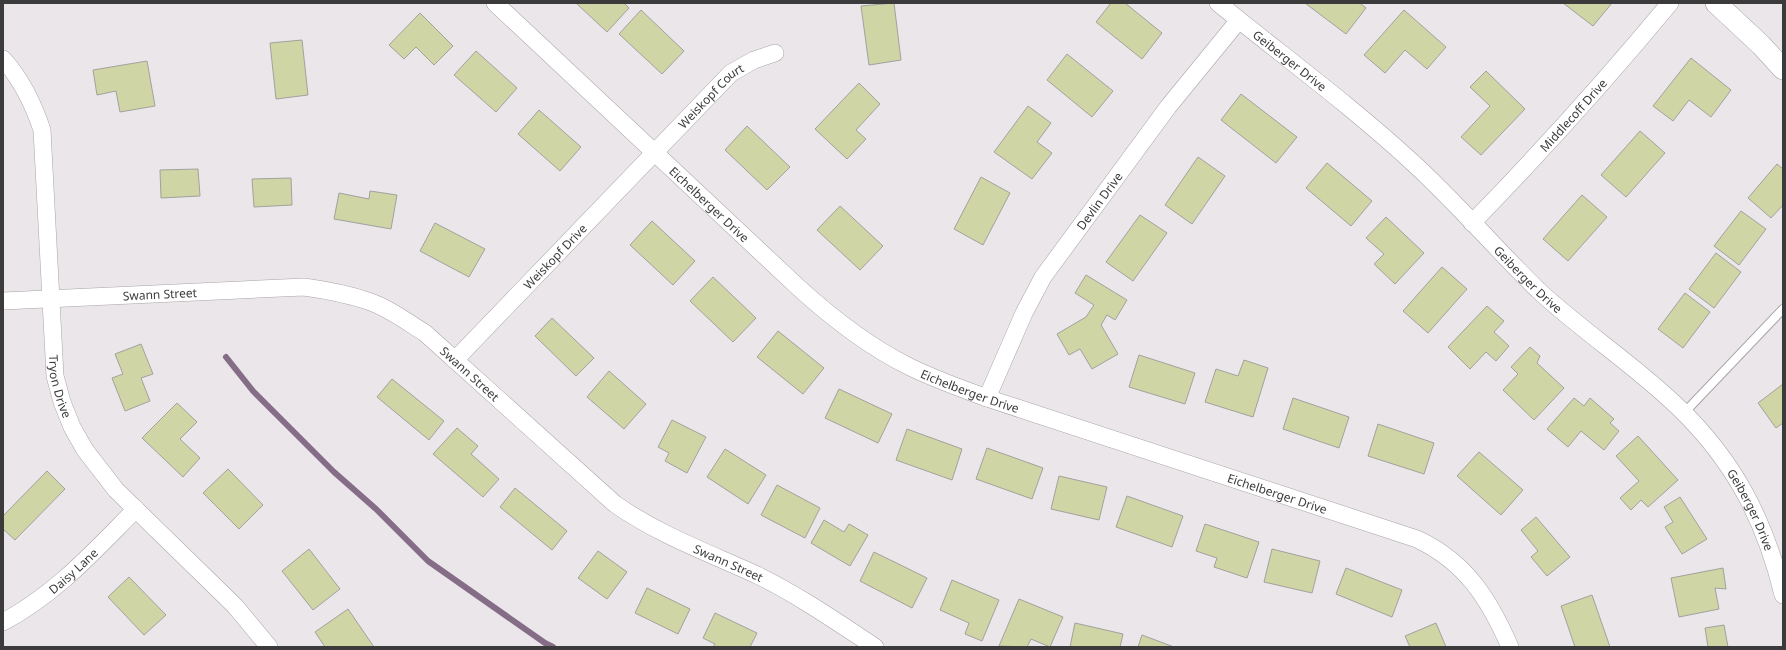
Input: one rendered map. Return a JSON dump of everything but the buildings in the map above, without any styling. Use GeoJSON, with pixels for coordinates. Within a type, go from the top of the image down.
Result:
{"type":"FeatureCollection","features":[{"type":"Feature","properties":{"kind":"street","name":"Eichelberger Drive"},"geometry":{"type":"LineString","coordinates":[[495,3],[829,315],[872,346],[907,366],[987,398],[1423,542],[1451,559],[1479,588],[1499,623],[1510,647]]}},
{"type":"Feature","properties":{"kind":"street","name":"Geiberger Drive"},"geometry":{"type":"LineString","coordinates":[[1218,3],[1380,133],[1414,163],[1537,289],[1577,325],[1648,381],[1684,413],[1706,437],[1730,469],[1751,503],[1768,540],[1783,594]]}},
{"type":"Feature","properties":{"kind":"street","name":"Middlecoff Drive"},"geometry":{"type":"LineString","coordinates":[[1472,223],[1548,144],[1619,66],[1670,3]]}},
{"type":"Feature","properties":{"kind":"street"},"geometry":{"type":"LineString","coordinates":[[1716,3],[1761,45],[1783,69]]}},
{"type":"Feature","properties":{"kind":"street","name":"Devlin Drive"},"geometry":{"type":"LineString","coordinates":[[987,398],[1024,313],[1043,277],[1168,107],[1239,20]]}},
{"type":"Feature","properties":{"kind":"street","name":"Weiskopf Court"},"geometry":{"type":"LineString","coordinates":[[656,153],[732,74],[754,60],[775,53]]}},
{"type":"Feature","properties":{"kind":"street","name":"Tryon Drive"},"geometry":{"type":"LineString","coordinates":[[3,59],[21,81],[34,104],[42,130],[55,376],[62,402],[69,420],[85,450],[116,490],[235,606],[269,647]]}},
{"type":"Feature","properties":{"kind":"street","name":"Weiskopf Drive"},"geometry":{"type":"LineString","coordinates":[[455,360],[656,153]]}},
{"type":"Feature","properties":{"kind":"street","name":"Swann Street"},"geometry":{"type":"LineString","coordinates":[[3,301],[304,287],[330,291],[369,301],[393,313],[425,333],[615,504],[637,520],[759,576],[817,609],[875,647]]}},
{"type":"Feature","properties":{"kind":"street","name":"Daisy Lane"},"geometry":{"type":"LineString","coordinates":[[3,622],[21,613],[72,574],[136,509]]}},
{"type":"Feature","properties":{"kind":"lane"},"geometry":{"type":"LineString","coordinates":[[1684,413],[1783,310]]}},
{"type":"Feature","properties":{"kind":"waterway"},"geometry":{"type":"LineString","coordinates":[[226,357],[253,391],[334,472],[376,509],[428,561],[545,643],[553,647]]}}]}
